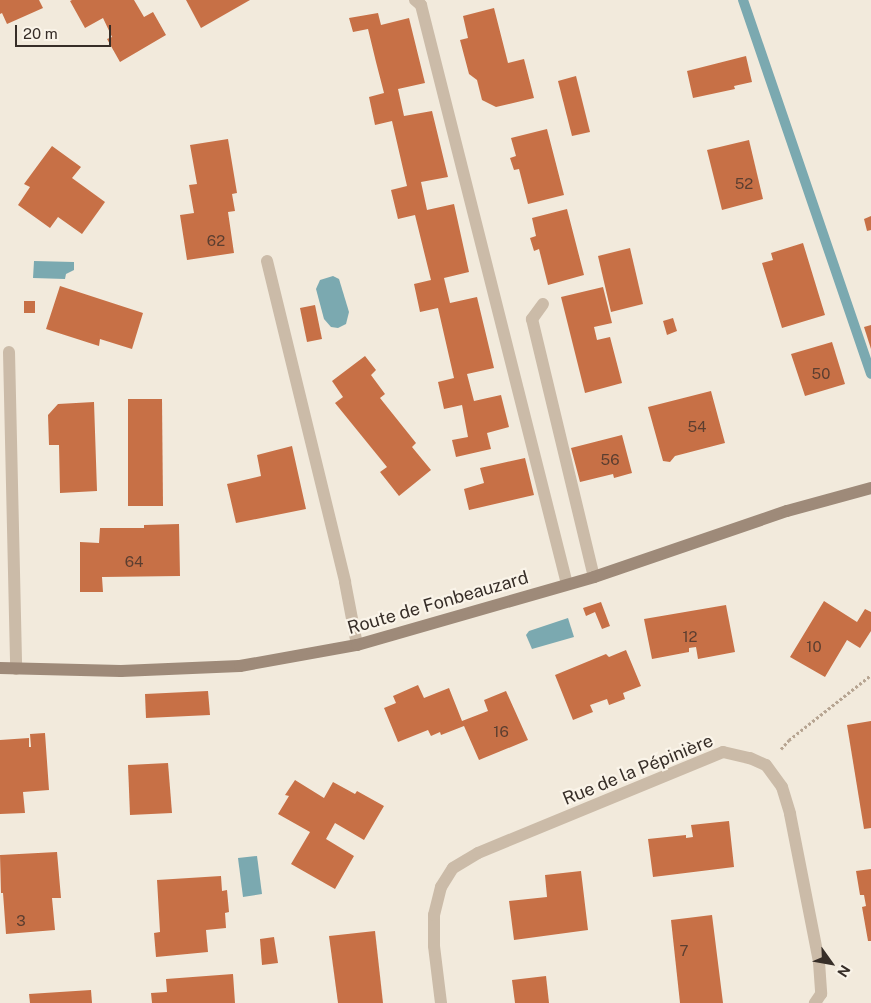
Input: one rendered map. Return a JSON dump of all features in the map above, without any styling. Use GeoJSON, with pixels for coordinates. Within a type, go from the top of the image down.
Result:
{"type":"FeatureCollection","features":[{"type":"Feature","properties":{"kind":"street"},"geometry":{"type":"LineString","coordinates":[[415,0],[421,4],[567,584]]}},
{"type":"Feature","properties":{"kind":"street"},"geometry":{"type":"LineString","coordinates":[[267,261],[342,572],[357,645]]}},
{"type":"Feature","properties":{"kind":"street"},"geometry":{"type":"LineString","coordinates":[[543,304],[532,319],[594,577]]}},
{"type":"Feature","properties":{"kind":"street"},"geometry":{"type":"LineString","coordinates":[[9,352],[16,669]]}},
{"type":"Feature","properties":{"kind":"street","name":"Route de Fonbeauzard"},"geometry":{"type":"LineString","coordinates":[[0,668],[121,671],[240,666],[357,645],[594,577],[787,511],[871,488]]}},
{"type":"Feature","properties":{"kind":"street","name":"Rue de la Pépinière"},"geometry":{"type":"LineString","coordinates":[[441,1003],[434,946],[434,915],[441,887],[453,868],[478,853],[723,752],[750,758],[766,766]]}},
{"type":"Feature","properties":{"kind":"street"},"geometry":{"type":"LineString","coordinates":[[766,766],[782,787],[790,814],[818,962],[821,994],[816,1003]]}},
{"type":"Feature","properties":{"kind":"path"},"geometry":{"type":"LineString","coordinates":[[766,766],[789,740],[871,675]]}},
{"type":"Feature","properties":{"kind":"water"},"geometry":{"type":"Polygon","coordinates":[[[34,261],[74,262],[74,270],[66,274],[65,279],[33,278],[34,261]]]}},
{"type":"Feature","properties":{"kind":"water"},"geometry":{"type":"Polygon","coordinates":[[[333,276],[339,279],[349,312],[346,324],[338,328],[331,327],[324,319],[316,289],[320,280],[333,276]]]}},
{"type":"Feature","properties":{"kind":"water"},"geometry":{"type":"Polygon","coordinates":[[[568,618],[574,637],[532,649],[526,635],[529,631],[568,618]]]}},
{"type":"Feature","properties":{"kind":"water"},"geometry":{"type":"Polygon","coordinates":[[[257,856],[262,894],[243,897],[238,858],[257,856]]]}},
{"type":"Feature","properties":{"kind":"building"},"geometry":{"type":"Polygon","coordinates":[[[0,0],[39,0],[43,8],[7,24],[2,13],[0,14],[0,0]]]}},
{"type":"Feature","properties":{"kind":"building"},"geometry":{"type":"Polygon","coordinates":[[[134,0],[144,17],[153,12],[166,35],[120,62],[107,39],[112,37],[103,18],[85,28],[70,1],[134,0]]]}},
{"type":"Feature","properties":{"kind":"building"},"geometry":{"type":"Polygon","coordinates":[[[186,0],[250,0],[201,28],[186,0]]]}},
{"type":"Feature","properties":{"kind":"building"},"geometry":{"type":"Polygon","coordinates":[[[494,8],[508,63],[524,59],[534,98],[496,107],[482,100],[477,80],[469,74],[460,40],[468,38],[463,16],[494,8]]]}},
{"type":"Feature","properties":{"kind":"building"},"geometry":{"type":"Polygon","coordinates":[[[378,13],[381,25],[409,18],[425,83],[398,89],[404,116],[432,111],[448,177],[421,182],[427,210],[454,204],[469,272],[444,278],[450,303],[477,297],[494,368],[467,374],[474,401],[501,395],[509,427],[487,433],[491,449],[456,457],[452,440],[468,437],[462,405],[444,409],[438,382],[454,378],[438,308],[420,312],[414,284],[431,280],[415,215],[398,219],[391,190],[407,186],[392,121],[375,125],[369,97],[384,93],[368,29],[353,32],[349,18],[378,13]]]}},
{"type":"Feature","properties":{"kind":"building"},"geometry":{"type":"Polygon","coordinates":[[[746,56],[752,82],[734,86],[735,89],[693,98],[687,71],[746,56]]]}},
{"type":"Feature","properties":{"kind":"building"},"geometry":{"type":"Polygon","coordinates":[[[576,76],[590,132],[572,136],[558,81],[576,76]]]}},
{"type":"Feature","properties":{"kind":"building"},"geometry":{"type":"Polygon","coordinates":[[[547,129],[564,195],[528,204],[519,169],[514,170],[510,158],[516,156],[511,138],[547,129]]]}},
{"type":"Feature","properties":{"kind":"building"},"geometry":{"type":"Polygon","coordinates":[[[228,139],[237,193],[232,194],[235,211],[228,212],[234,253],[187,260],[180,215],[194,213],[189,185],[197,184],[190,145],[228,139]]]}},
{"type":"Feature","properties":{"kind":"building"},"geometry":{"type":"Polygon","coordinates":[[[749,140],[763,199],[722,210],[707,150],[749,140]]]}},
{"type":"Feature","properties":{"kind":"building"},"geometry":{"type":"Polygon","coordinates":[[[52,146],[81,167],[72,178],[105,202],[82,234],[58,217],[50,228],[18,205],[30,187],[24,184],[52,146]]]}},
{"type":"Feature","properties":{"kind":"building"},"geometry":{"type":"Polygon","coordinates":[[[567,209],[584,275],[548,285],[539,249],[534,251],[530,238],[536,236],[532,218],[567,209]]]}},
{"type":"Feature","properties":{"kind":"building"},"geometry":{"type":"Polygon","coordinates":[[[871,216],[871,230],[867,231],[864,219],[871,216]]]}},
{"type":"Feature","properties":{"kind":"building"},"geometry":{"type":"Polygon","coordinates":[[[803,243],[825,315],[782,328],[762,263],[773,260],[771,253],[803,243]]]}},
{"type":"Feature","properties":{"kind":"building"},"geometry":{"type":"Polygon","coordinates":[[[630,248],[643,304],[611,312],[598,256],[630,248]]]}},
{"type":"Feature","properties":{"kind":"building"},"geometry":{"type":"Polygon","coordinates":[[[60,286],[143,313],[132,349],[100,339],[99,346],[46,329],[60,286]]]}},
{"type":"Feature","properties":{"kind":"building"},"geometry":{"type":"Polygon","coordinates":[[[603,287],[612,323],[594,327],[597,340],[610,337],[622,383],[585,393],[561,297],[603,287]]]}},
{"type":"Feature","properties":{"kind":"building"},"geometry":{"type":"Polygon","coordinates":[[[24,301],[35,301],[35,313],[24,313],[24,301]]]}},
{"type":"Feature","properties":{"kind":"building"},"geometry":{"type":"Polygon","coordinates":[[[315,305],[322,339],[307,342],[300,308],[315,305]]]}},
{"type":"Feature","properties":{"kind":"building"},"geometry":{"type":"Polygon","coordinates":[[[673,318],[677,331],[667,335],[663,321],[673,318]]]}},
{"type":"Feature","properties":{"kind":"building"},"geometry":{"type":"Polygon","coordinates":[[[871,325],[871,349],[864,327],[871,325]]]}},
{"type":"Feature","properties":{"kind":"building"},"geometry":{"type":"Polygon","coordinates":[[[832,342],[845,384],[805,396],[791,354],[832,342]]]}},
{"type":"Feature","properties":{"kind":"building"},"geometry":{"type":"Polygon","coordinates":[[[365,356],[376,370],[371,375],[385,394],[380,398],[416,443],[412,447],[431,470],[399,496],[380,472],[387,467],[335,403],[343,397],[332,381],[365,356]]]}},
{"type":"Feature","properties":{"kind":"building"},"geometry":{"type":"Polygon","coordinates":[[[711,391],[725,443],[675,456],[670,462],[663,461],[648,407],[711,391]]]}},
{"type":"Feature","properties":{"kind":"building"},"geometry":{"type":"Polygon","coordinates":[[[128,399],[162,399],[163,506],[128,506],[128,399]]]}},
{"type":"Feature","properties":{"kind":"building"},"geometry":{"type":"Polygon","coordinates":[[[94,402],[97,491],[60,493],[59,445],[49,445],[48,415],[58,404],[94,402]]]}},
{"type":"Feature","properties":{"kind":"building"},"geometry":{"type":"Polygon","coordinates":[[[622,435],[632,473],[614,478],[613,474],[580,482],[571,448],[622,435]]]}},
{"type":"Feature","properties":{"kind":"building"},"geometry":{"type":"Polygon","coordinates":[[[292,446],[306,509],[236,523],[227,484],[261,476],[257,455],[292,446]]]}},
{"type":"Feature","properties":{"kind":"building"},"geometry":{"type":"Polygon","coordinates":[[[525,458],[534,495],[469,510],[464,489],[484,483],[480,468],[525,458]]]}},
{"type":"Feature","properties":{"kind":"building"},"geometry":{"type":"Polygon","coordinates":[[[179,524],[180,576],[102,577],[103,592],[80,592],[80,542],[99,543],[100,528],[144,528],[144,525],[179,524]]]}},
{"type":"Feature","properties":{"kind":"building"},"geometry":{"type":"Polygon","coordinates":[[[824,601],[857,622],[865,609],[871,612],[871,631],[860,648],[847,640],[825,677],[790,657],[824,601]]]}},
{"type":"Feature","properties":{"kind":"building"},"geometry":{"type":"Polygon","coordinates":[[[601,602],[610,626],[602,629],[595,612],[586,616],[583,608],[601,602]]]}},
{"type":"Feature","properties":{"kind":"building"},"geometry":{"type":"Polygon","coordinates":[[[726,605],[735,652],[698,659],[696,647],[689,648],[689,652],[652,659],[644,619],[726,605]]]}},
{"type":"Feature","properties":{"kind":"building"},"geometry":{"type":"Polygon","coordinates":[[[626,650],[641,686],[623,693],[625,699],[609,705],[607,699],[590,705],[593,712],[573,720],[555,675],[606,654],[609,657],[626,650]]]}},
{"type":"Feature","properties":{"kind":"building"},"geometry":{"type":"Polygon","coordinates":[[[418,685],[424,698],[449,688],[462,721],[488,711],[484,700],[506,691],[528,740],[479,760],[464,726],[441,735],[440,732],[431,736],[428,730],[398,742],[384,708],[396,703],[393,696],[418,685]]]}},
{"type":"Feature","properties":{"kind":"building"},"geometry":{"type":"Polygon","coordinates":[[[208,691],[210,715],[146,718],[145,694],[208,691]]]}},
{"type":"Feature","properties":{"kind":"building"},"geometry":{"type":"Polygon","coordinates":[[[871,721],[871,828],[864,829],[847,725],[871,721]]]}},
{"type":"Feature","properties":{"kind":"building"},"geometry":{"type":"Polygon","coordinates":[[[45,733],[49,790],[23,792],[25,813],[0,814],[0,740],[29,738],[29,747],[31,747],[30,734],[45,733]]]}},
{"type":"Feature","properties":{"kind":"building"},"geometry":{"type":"Polygon","coordinates":[[[168,763],[172,813],[130,815],[128,765],[168,763]]]}},
{"type":"Feature","properties":{"kind":"building"},"geometry":{"type":"Polygon","coordinates":[[[295,780],[324,798],[333,782],[355,794],[357,791],[384,806],[364,840],[335,823],[326,839],[354,856],[335,889],[291,864],[310,832],[278,814],[289,796],[285,795],[295,780]]]}},
{"type":"Feature","properties":{"kind":"building"},"geometry":{"type":"Polygon","coordinates":[[[729,821],[734,867],[653,877],[648,839],[686,835],[686,838],[693,837],[691,825],[729,821]]]}},
{"type":"Feature","properties":{"kind":"building"},"geometry":{"type":"Polygon","coordinates":[[[57,852],[61,898],[52,898],[55,930],[6,934],[3,893],[1,893],[0,855],[57,852]]]}},
{"type":"Feature","properties":{"kind":"building"},"geometry":{"type":"Polygon","coordinates":[[[871,869],[871,941],[868,941],[862,907],[866,906],[864,895],[860,895],[856,871],[871,869]]]}},
{"type":"Feature","properties":{"kind":"building"},"geometry":{"type":"Polygon","coordinates":[[[581,871],[588,930],[514,940],[509,901],[547,897],[545,875],[581,871]]]}},
{"type":"Feature","properties":{"kind":"building"},"geometry":{"type":"Polygon","coordinates":[[[221,876],[222,891],[227,890],[229,912],[225,913],[226,928],[206,930],[208,952],[156,957],[154,933],[160,932],[157,880],[221,876]]]}},
{"type":"Feature","properties":{"kind":"building"},"geometry":{"type":"Polygon","coordinates":[[[712,915],[723,1003],[680,1003],[671,920],[712,915]]]}},
{"type":"Feature","properties":{"kind":"building"},"geometry":{"type":"Polygon","coordinates":[[[375,931],[383,1003],[338,1003],[329,936],[375,931]]]}},
{"type":"Feature","properties":{"kind":"building"},"geometry":{"type":"Polygon","coordinates":[[[274,937],[278,963],[262,965],[260,939],[274,937]]]}},
{"type":"Feature","properties":{"kind":"building"},"geometry":{"type":"Polygon","coordinates":[[[233,974],[235,1003],[152,1003],[151,993],[167,992],[166,979],[233,974]]]}},
{"type":"Feature","properties":{"kind":"building"},"geometry":{"type":"Polygon","coordinates":[[[546,976],[549,1003],[515,1003],[512,980],[546,976]]]}},
{"type":"Feature","properties":{"kind":"building"},"geometry":{"type":"Polygon","coordinates":[[[91,990],[92,1003],[30,1003],[29,994],[91,990]]]}},
{"type":"Feature","properties":{"kind":"waterway"},"geometry":{"type":"LineString","coordinates":[[743,0],[871,374]]}}]}
